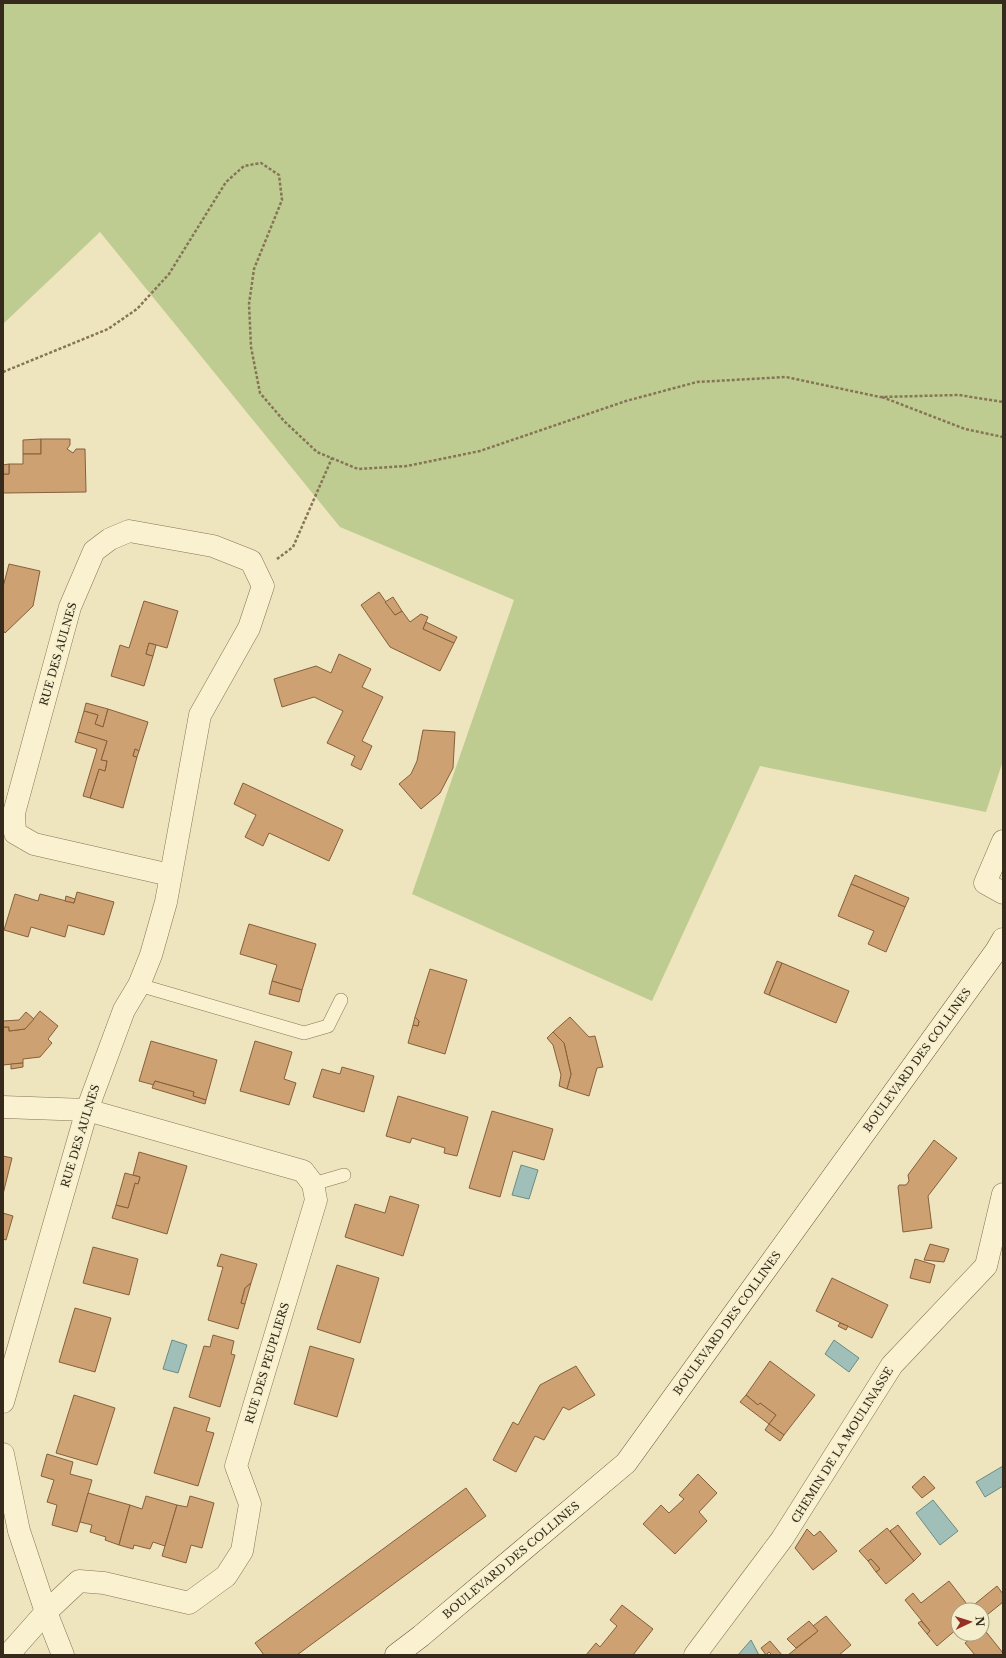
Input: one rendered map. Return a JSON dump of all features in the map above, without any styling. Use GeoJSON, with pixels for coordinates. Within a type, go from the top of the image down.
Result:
{"type":"FeatureCollection","features":[{"type":"Feature","properties":{"kind":"street","name":"RUE DES AULNES"},"geometry":{"type":"LineString","coordinates":[[3,1402],[87,1110],[124,1010],[139,984],[151,955],[162,917],[166,902],[200,715],[249,628],[263,586],[251,561],[213,546],[129,531],[110,539],[94,551],[70,607],[14,813],[15,833],[34,844],[170,875]]}},
{"type":"Feature","properties":{"kind":"street"},"geometry":{"type":"LineString","coordinates":[[1003,841],[985,883],[1003,894]]}},
{"type":"Feature","properties":{"kind":"street","name":"BOULEVARD DES COLLINES"},"geometry":{"type":"LineString","coordinates":[[396,1655],[421,1636],[626,1463],[1001,949]]}},
{"type":"Feature","properties":{"kind":"street"},"geometry":{"type":"LineString","coordinates":[[3,1107],[87,1110],[303,1171],[314,1184]]}},
{"type":"Feature","properties":{"kind":"street","name":"RUE DES PEUPLIERS"},"geometry":{"type":"LineString","coordinates":[[46,1612],[79,1581],[104,1583],[189,1603],[226,1576],[242,1551],[250,1504],[236,1466],[316,1200],[314,1184]]}},
{"type":"Feature","properties":{"kind":"street","name":"CHEMIN DE LA MOULINASSE"},"geometry":{"type":"LineString","coordinates":[[695,1655],[782,1539],[892,1364],[986,1266],[1003,1194]]}},
{"type":"Feature","properties":{"kind":"street"},"geometry":{"type":"LineString","coordinates":[[3,1454],[19,1531],[46,1612],[63,1655]]}},
{"type":"Feature","properties":{"kind":"street"},"geometry":{"type":"LineString","coordinates":[[8,1655],[46,1612]]}},
{"type":"Feature","properties":{"kind":"lane"},"geometry":{"type":"LineString","coordinates":[[139,984],[304,1034],[328,1026],[341,1000]]}},
{"type":"Feature","properties":{"kind":"lane"},"geometry":{"type":"LineString","coordinates":[[314,1184],[344,1175]]}},
{"type":"Feature","properties":{"kind":"path"},"geometry":{"type":"LineString","coordinates":[[3,372],[108,329],[138,310],[169,274],[226,182],[244,166],[261,163],[279,175],[282,200],[254,269],[249,304],[251,347],[260,393],[284,421],[316,452],[358,469],[407,466],[480,451],[626,401],[697,382],[786,377],[880,396],[965,429],[1003,437]]}},
{"type":"Feature","properties":{"kind":"path"},"geometry":{"type":"LineString","coordinates":[[880,396],[959,395],[1003,402]]}},
{"type":"Feature","properties":{"kind":"path"},"geometry":{"type":"LineString","coordinates":[[257,574],[293,547],[332,458]]}},
{"type":"Feature","properties":{"kind":"green space"},"geometry":{"type":"Polygon","coordinates":[[[3,3],[1003,3],[1003,761],[986,812],[760,766],[652,1001],[412,894],[514,600],[340,527],[100,232],[3,324],[3,3]]]}},
{"type":"Feature","properties":{"kind":"water"},"geometry":{"type":"Polygon","coordinates":[[[521,1165],[538,1170],[529,1199],[512,1195],[521,1165]]]}},
{"type":"Feature","properties":{"kind":"water"},"geometry":{"type":"Polygon","coordinates":[[[172,1340],[187,1345],[178,1373],[163,1369],[172,1340]]]}},
{"type":"Feature","properties":{"kind":"water"},"geometry":{"type":"Polygon","coordinates":[[[834,1340],[859,1358],[849,1372],[825,1354],[834,1340]]]}},
{"type":"Feature","properties":{"kind":"water"},"geometry":{"type":"Polygon","coordinates":[[[1003,1466],[1003,1486],[985,1497],[976,1482],[1003,1466]]]}},
{"type":"Feature","properties":{"kind":"water"},"geometry":{"type":"Polygon","coordinates":[[[933,1500],[958,1531],[940,1545],[916,1513],[933,1500]]]}},
{"type":"Feature","properties":{"kind":"water"},"geometry":{"type":"Polygon","coordinates":[[[751,1640],[759,1655],[738,1655],[751,1640]]]}},
{"type":"Feature","properties":{"kind":"building"},"geometry":{"type":"Polygon","coordinates":[[[41,439],[41,454],[23,454],[23,440],[41,439]]]}},
{"type":"Feature","properties":{"kind":"building"},"geometry":{"type":"Polygon","coordinates":[[[41,439],[70,439],[70,445],[67,449],[73,453],[76,449],[85,449],[86,492],[3,493],[3,474],[9,474],[9,464],[23,464],[23,454],[41,454],[41,439]]]}},
{"type":"Feature","properties":{"kind":"building"},"geometry":{"type":"Polygon","coordinates":[[[9,464],[9,474],[3,474],[3,465],[9,464]]]}},
{"type":"Feature","properties":{"kind":"building"},"geometry":{"type":"Polygon","coordinates":[[[9,564],[40,571],[33,606],[5,633],[3,630],[3,587],[9,564]]]}},
{"type":"Feature","properties":{"kind":"building"},"geometry":{"type":"Polygon","coordinates":[[[379,592],[395,615],[402,611],[410,622],[421,614],[428,617],[423,629],[454,643],[440,671],[390,647],[361,605],[379,592]]]}},
{"type":"Feature","properties":{"kind":"building"},"geometry":{"type":"Polygon","coordinates":[[[393,597],[402,611],[395,615],[385,602],[393,597]]]}},
{"type":"Feature","properties":{"kind":"building"},"geometry":{"type":"Polygon","coordinates":[[[144,601],[178,611],[167,648],[149,643],[146,654],[153,656],[144,686],[111,676],[120,645],[129,648],[144,601]]]}},
{"type":"Feature","properties":{"kind":"building"},"geometry":{"type":"Polygon","coordinates":[[[426,622],[457,637],[454,643],[423,629],[426,622]]]}},
{"type":"Feature","properties":{"kind":"building"},"geometry":{"type":"Polygon","coordinates":[[[149,643],[156,645],[153,656],[146,654],[149,643]]]}},
{"type":"Feature","properties":{"kind":"building"},"geometry":{"type":"Polygon","coordinates":[[[339,654],[371,669],[362,687],[383,697],[362,741],[372,746],[361,770],[351,765],[355,756],[327,743],[343,711],[314,697],[282,707],[274,679],[316,666],[331,673],[339,654]]]}},
{"type":"Feature","properties":{"kind":"building"},"geometry":{"type":"Polygon","coordinates":[[[86,703],[108,709],[103,727],[95,724],[98,715],[84,711],[86,703]]]}},
{"type":"Feature","properties":{"kind":"building"},"geometry":{"type":"Polygon","coordinates":[[[108,709],[148,722],[139,751],[135,749],[133,756],[137,757],[123,808],[90,798],[99,769],[105,771],[107,761],[101,760],[107,741],[78,732],[84,711],[98,715],[95,724],[103,727],[108,709]]]}},
{"type":"Feature","properties":{"kind":"building"},"geometry":{"type":"Polygon","coordinates":[[[423,730],[455,732],[453,768],[440,793],[421,809],[399,784],[411,774],[417,761],[423,730]]]}},
{"type":"Feature","properties":{"kind":"building"},"geometry":{"type":"Polygon","coordinates":[[[78,732],[107,741],[101,760],[107,761],[105,771],[99,769],[90,798],[83,796],[97,749],[75,742],[78,732]]]}},
{"type":"Feature","properties":{"kind":"building"},"geometry":{"type":"Polygon","coordinates":[[[135,749],[139,751],[137,757],[133,756],[135,749]]]}},
{"type":"Feature","properties":{"kind":"building"},"geometry":{"type":"Polygon","coordinates":[[[243,783],[343,830],[329,861],[269,833],[263,846],[245,837],[256,815],[234,804],[243,783]]]}},
{"type":"Feature","properties":{"kind":"building"},"geometry":{"type":"Polygon","coordinates":[[[855,875],[909,898],[905,907],[851,884],[855,875]]]}},
{"type":"Feature","properties":{"kind":"building"},"geometry":{"type":"Polygon","coordinates":[[[851,884],[905,907],[886,952],[868,944],[874,931],[838,916],[851,884]]]}},
{"type":"Feature","properties":{"kind":"building"},"geometry":{"type":"Polygon","coordinates":[[[77,892],[114,902],[104,935],[68,925],[65,937],[31,927],[28,937],[4,930],[15,894],[38,901],[40,894],[74,903],[77,892]]]}},
{"type":"Feature","properties":{"kind":"building"},"geometry":{"type":"Polygon","coordinates":[[[66,896],[75,899],[74,903],[65,901],[66,896]]]}},
{"type":"Feature","properties":{"kind":"building"},"geometry":{"type":"Polygon","coordinates":[[[249,924],[316,944],[302,990],[272,981],[277,965],[240,954],[249,924]]]}},
{"type":"Feature","properties":{"kind":"building"},"geometry":{"type":"Polygon","coordinates":[[[777,961],[782,963],[769,995],[764,993],[777,961]]]}},
{"type":"Feature","properties":{"kind":"building"},"geometry":{"type":"Polygon","coordinates":[[[782,963],[849,991],[836,1023],[769,995],[782,963]]]}},
{"type":"Feature","properties":{"kind":"building"},"geometry":{"type":"Polygon","coordinates":[[[430,969],[467,980],[445,1054],[408,1043],[413,1025],[418,1026],[419,1021],[415,1017],[430,969]]]}},
{"type":"Feature","properties":{"kind":"building"},"geometry":{"type":"Polygon","coordinates":[[[272,981],[302,990],[299,1002],[269,994],[272,981]]]}},
{"type":"Feature","properties":{"kind":"building"},"geometry":{"type":"Polygon","coordinates":[[[40,1011],[58,1026],[48,1039],[52,1043],[40,1057],[23,1059],[23,1063],[3,1065],[3,1027],[9,1027],[9,1031],[25,1029],[40,1011]]]}},
{"type":"Feature","properties":{"kind":"building"},"geometry":{"type":"Polygon","coordinates":[[[26,1012],[34,1019],[25,1029],[9,1031],[9,1027],[3,1027],[3,1021],[19,1020],[26,1012]]]}},
{"type":"Feature","properties":{"kind":"building"},"geometry":{"type":"Polygon","coordinates":[[[415,1017],[419,1021],[418,1026],[413,1025],[415,1017]]]}},
{"type":"Feature","properties":{"kind":"building"},"geometry":{"type":"Polygon","coordinates":[[[570,1017],[589,1037],[595,1036],[603,1067],[597,1068],[589,1096],[567,1089],[571,1074],[564,1043],[553,1032],[570,1017]]]}},
{"type":"Feature","properties":{"kind":"building"},"geometry":{"type":"Polygon","coordinates":[[[553,1032],[564,1043],[571,1074],[567,1089],[559,1086],[561,1075],[553,1045],[547,1038],[553,1032]]]}},
{"type":"Feature","properties":{"kind":"building"},"geometry":{"type":"Polygon","coordinates":[[[151,1041],[217,1060],[206,1100],[193,1096],[194,1092],[155,1081],[154,1085],[139,1081],[151,1041]]]}},
{"type":"Feature","properties":{"kind":"building"},"geometry":{"type":"Polygon","coordinates":[[[255,1041],[292,1052],[284,1079],[296,1083],[289,1105],[240,1091],[255,1041]]]}},
{"type":"Feature","properties":{"kind":"building"},"geometry":{"type":"Polygon","coordinates":[[[23,1063],[23,1067],[11,1069],[11,1064],[23,1063]]]}},
{"type":"Feature","properties":{"kind":"building"},"geometry":{"type":"Polygon","coordinates":[[[342,1067],[374,1076],[364,1112],[313,1097],[322,1069],[340,1074],[342,1067]]]}},
{"type":"Feature","properties":{"kind":"building"},"geometry":{"type":"Polygon","coordinates":[[[155,1081],[194,1092],[193,1096],[206,1100],[205,1104],[152,1088],[155,1081]]]}},
{"type":"Feature","properties":{"kind":"building"},"geometry":{"type":"Polygon","coordinates":[[[398,1096],[468,1117],[457,1156],[444,1153],[445,1148],[412,1138],[410,1143],[386,1136],[398,1096]]]}},
{"type":"Feature","properties":{"kind":"building"},"geometry":{"type":"Polygon","coordinates":[[[492,1111],[553,1129],[544,1160],[513,1151],[500,1197],[469,1188],[492,1111]]]}},
{"type":"Feature","properties":{"kind":"building"},"geometry":{"type":"Polygon","coordinates":[[[934,1140],[957,1158],[928,1196],[932,1228],[903,1232],[898,1187],[899,1185],[906,1185],[909,1181],[908,1175],[934,1140]]]}},
{"type":"Feature","properties":{"kind":"building"},"geometry":{"type":"Polygon","coordinates":[[[139,1152],[187,1166],[167,1234],[112,1218],[116,1205],[128,1208],[135,1183],[138,1184],[140,1177],[133,1175],[139,1152]]]}},
{"type":"Feature","properties":{"kind":"building"},"geometry":{"type":"Polygon","coordinates":[[[3,1156],[12,1158],[3,1194],[3,1156]]]}},
{"type":"Feature","properties":{"kind":"building"},"geometry":{"type":"Polygon","coordinates":[[[125,1173],[140,1177],[138,1184],[135,1183],[128,1208],[116,1205],[125,1173]]]}},
{"type":"Feature","properties":{"kind":"building"},"geometry":{"type":"Polygon","coordinates":[[[390,1196],[419,1205],[403,1256],[345,1237],[355,1204],[385,1213],[390,1196]]]}},
{"type":"Feature","properties":{"kind":"building"},"geometry":{"type":"Polygon","coordinates":[[[3,1213],[13,1216],[6,1240],[3,1239],[3,1213]]]}},
{"type":"Feature","properties":{"kind":"building"},"geometry":{"type":"Polygon","coordinates":[[[930,1244],[949,1249],[944,1262],[924,1260],[930,1244]]]}},
{"type":"Feature","properties":{"kind":"building"},"geometry":{"type":"Polygon","coordinates":[[[93,1247],[138,1259],[129,1295],[83,1283],[93,1247]]]}},
{"type":"Feature","properties":{"kind":"building"},"geometry":{"type":"Polygon","coordinates":[[[221,1254],[257,1264],[251,1283],[245,1288],[241,1303],[245,1304],[238,1329],[208,1320],[223,1267],[217,1266],[221,1254]]]}},
{"type":"Feature","properties":{"kind":"building"},"geometry":{"type":"Polygon","coordinates":[[[915,1259],[935,1265],[930,1283],[910,1278],[915,1259]]]}},
{"type":"Feature","properties":{"kind":"building"},"geometry":{"type":"Polygon","coordinates":[[[337,1265],[379,1278],[360,1343],[317,1329],[337,1265]]]}},
{"type":"Feature","properties":{"kind":"building"},"geometry":{"type":"Polygon","coordinates":[[[832,1278],[888,1305],[872,1338],[816,1311],[832,1278]]]}},
{"type":"Feature","properties":{"kind":"building"},"geometry":{"type":"Polygon","coordinates":[[[251,1283],[245,1304],[241,1303],[245,1288],[251,1283]]]}},
{"type":"Feature","properties":{"kind":"building"},"geometry":{"type":"Polygon","coordinates":[[[75,1308],[111,1318],[95,1372],[59,1362],[75,1308]]]}},
{"type":"Feature","properties":{"kind":"building"},"geometry":{"type":"Polygon","coordinates":[[[840,1323],[848,1326],[846,1330],[838,1326],[840,1323]]]}},
{"type":"Feature","properties":{"kind":"building"},"geometry":{"type":"Polygon","coordinates":[[[213,1335],[234,1341],[231,1354],[235,1355],[220,1407],[189,1397],[204,1346],[210,1347],[213,1335]]]}},
{"type":"Feature","properties":{"kind":"building"},"geometry":{"type":"Polygon","coordinates":[[[310,1346],[354,1359],[337,1417],[294,1404],[310,1346]]]}},
{"type":"Feature","properties":{"kind":"building"},"geometry":{"type":"Polygon","coordinates":[[[770,1361],[815,1395],[784,1435],[769,1424],[776,1415],[760,1403],[758,1405],[746,1395],[770,1361]]]}},
{"type":"Feature","properties":{"kind":"building"},"geometry":{"type":"Polygon","coordinates":[[[576,1366],[595,1395],[569,1410],[563,1407],[544,1440],[535,1436],[516,1472],[493,1460],[513,1422],[518,1425],[540,1385],[576,1366]]]}},
{"type":"Feature","properties":{"kind":"building"},"geometry":{"type":"Polygon","coordinates":[[[74,1395],[115,1408],[97,1465],[56,1453],[74,1395]]]}},
{"type":"Feature","properties":{"kind":"building"},"geometry":{"type":"Polygon","coordinates":[[[746,1395],[758,1405],[760,1403],[776,1415],[769,1424],[740,1402],[746,1395]]]}},
{"type":"Feature","properties":{"kind":"building"},"geometry":{"type":"Polygon","coordinates":[[[174,1407],[210,1418],[206,1431],[214,1433],[198,1486],[154,1473],[174,1407]]]}},
{"type":"Feature","properties":{"kind":"building"},"geometry":{"type":"Polygon","coordinates":[[[769,1424],[784,1435],[780,1441],[765,1430],[769,1424]]]}},
{"type":"Feature","properties":{"kind":"building"},"geometry":{"type":"Polygon","coordinates":[[[47,1454],[73,1462],[70,1474],[92,1480],[77,1532],[52,1525],[57,1505],[47,1502],[54,1480],[41,1476],[47,1454]]]}},
{"type":"Feature","properties":{"kind":"building"},"geometry":{"type":"Polygon","coordinates":[[[698,1474],[717,1493],[699,1512],[707,1521],[675,1554],[643,1524],[661,1505],[669,1513],[684,1499],[679,1495],[698,1474]]]}},
{"type":"Feature","properties":{"kind":"building"},"geometry":{"type":"Polygon","coordinates":[[[924,1476],[935,1488],[922,1498],[912,1487],[924,1476]]]}},
{"type":"Feature","properties":{"kind":"building"},"geometry":{"type":"Polygon","coordinates":[[[466,1488],[486,1516],[297,1655],[264,1655],[255,1643],[466,1488]]]}},
{"type":"Feature","properties":{"kind":"building"},"geometry":{"type":"Polygon","coordinates":[[[88,1493],[130,1505],[119,1545],[105,1540],[106,1537],[90,1532],[92,1525],[80,1522],[88,1493]]]}},
{"type":"Feature","properties":{"kind":"building"},"geometry":{"type":"Polygon","coordinates":[[[146,1496],[177,1505],[165,1546],[153,1542],[150,1549],[134,1545],[133,1549],[119,1545],[130,1505],[142,1509],[146,1496]]]}},
{"type":"Feature","properties":{"kind":"building"},"geometry":{"type":"Polygon","coordinates":[[[190,1496],[214,1503],[202,1548],[191,1545],[186,1563],[162,1556],[177,1505],[187,1507],[190,1496]]]}},
{"type":"Feature","properties":{"kind":"building"},"geometry":{"type":"Polygon","coordinates":[[[898,1525],[921,1554],[914,1561],[890,1531],[898,1525]]]}},
{"type":"Feature","properties":{"kind":"building"},"geometry":{"type":"Polygon","coordinates":[[[887,1528],[914,1561],[886,1584],[876,1572],[880,1569],[871,1559],[868,1561],[859,1551],[887,1528]]]}},
{"type":"Feature","properties":{"kind":"building"},"geometry":{"type":"Polygon","coordinates":[[[807,1529],[814,1536],[820,1531],[837,1551],[813,1570],[795,1548],[807,1529]]]}},
{"type":"Feature","properties":{"kind":"building"},"geometry":{"type":"Polygon","coordinates":[[[871,1559],[880,1569],[876,1572],[868,1561],[871,1559]]]}},
{"type":"Feature","properties":{"kind":"building"},"geometry":{"type":"Polygon","coordinates":[[[949,1581],[965,1602],[950,1602],[950,1635],[937,1646],[927,1634],[930,1631],[905,1600],[913,1593],[921,1603],[949,1581]]]}},
{"type":"Feature","properties":{"kind":"building"},"geometry":{"type":"Polygon","coordinates":[[[997,1586],[1003,1594],[1003,1602],[990,1613],[990,1602],[977,1602],[997,1586]]]}},
{"type":"Feature","properties":{"kind":"building"},"geometry":{"type":"Polygon","coordinates":[[[622,1605],[653,1629],[633,1655],[586,1655],[596,1643],[600,1647],[617,1626],[610,1620],[622,1605]]]}},
{"type":"Feature","properties":{"kind":"building"},"geometry":{"type":"Polygon","coordinates":[[[826,1616],[851,1645],[839,1655],[788,1655],[818,1631],[813,1626],[826,1616]]]}},
{"type":"Feature","properties":{"kind":"building"},"geometry":{"type":"Polygon","coordinates":[[[809,1621],[818,1631],[796,1648],[787,1639],[809,1621]]]}},
{"type":"Feature","properties":{"kind":"building"},"geometry":{"type":"Polygon","coordinates":[[[921,1621],[930,1631],[927,1634],[918,1623],[921,1621]]]}},
{"type":"Feature","properties":{"kind":"building"},"geometry":{"type":"Polygon","coordinates":[[[990,1637],[1003,1655],[975,1655],[965,1643],[990,1642],[990,1637]]]}},
{"type":"Feature","properties":{"kind":"building"},"geometry":{"type":"Polygon","coordinates":[[[770,1641],[782,1655],[772,1655],[769,1652],[766,1655],[761,1648],[770,1641]]]}}]}
